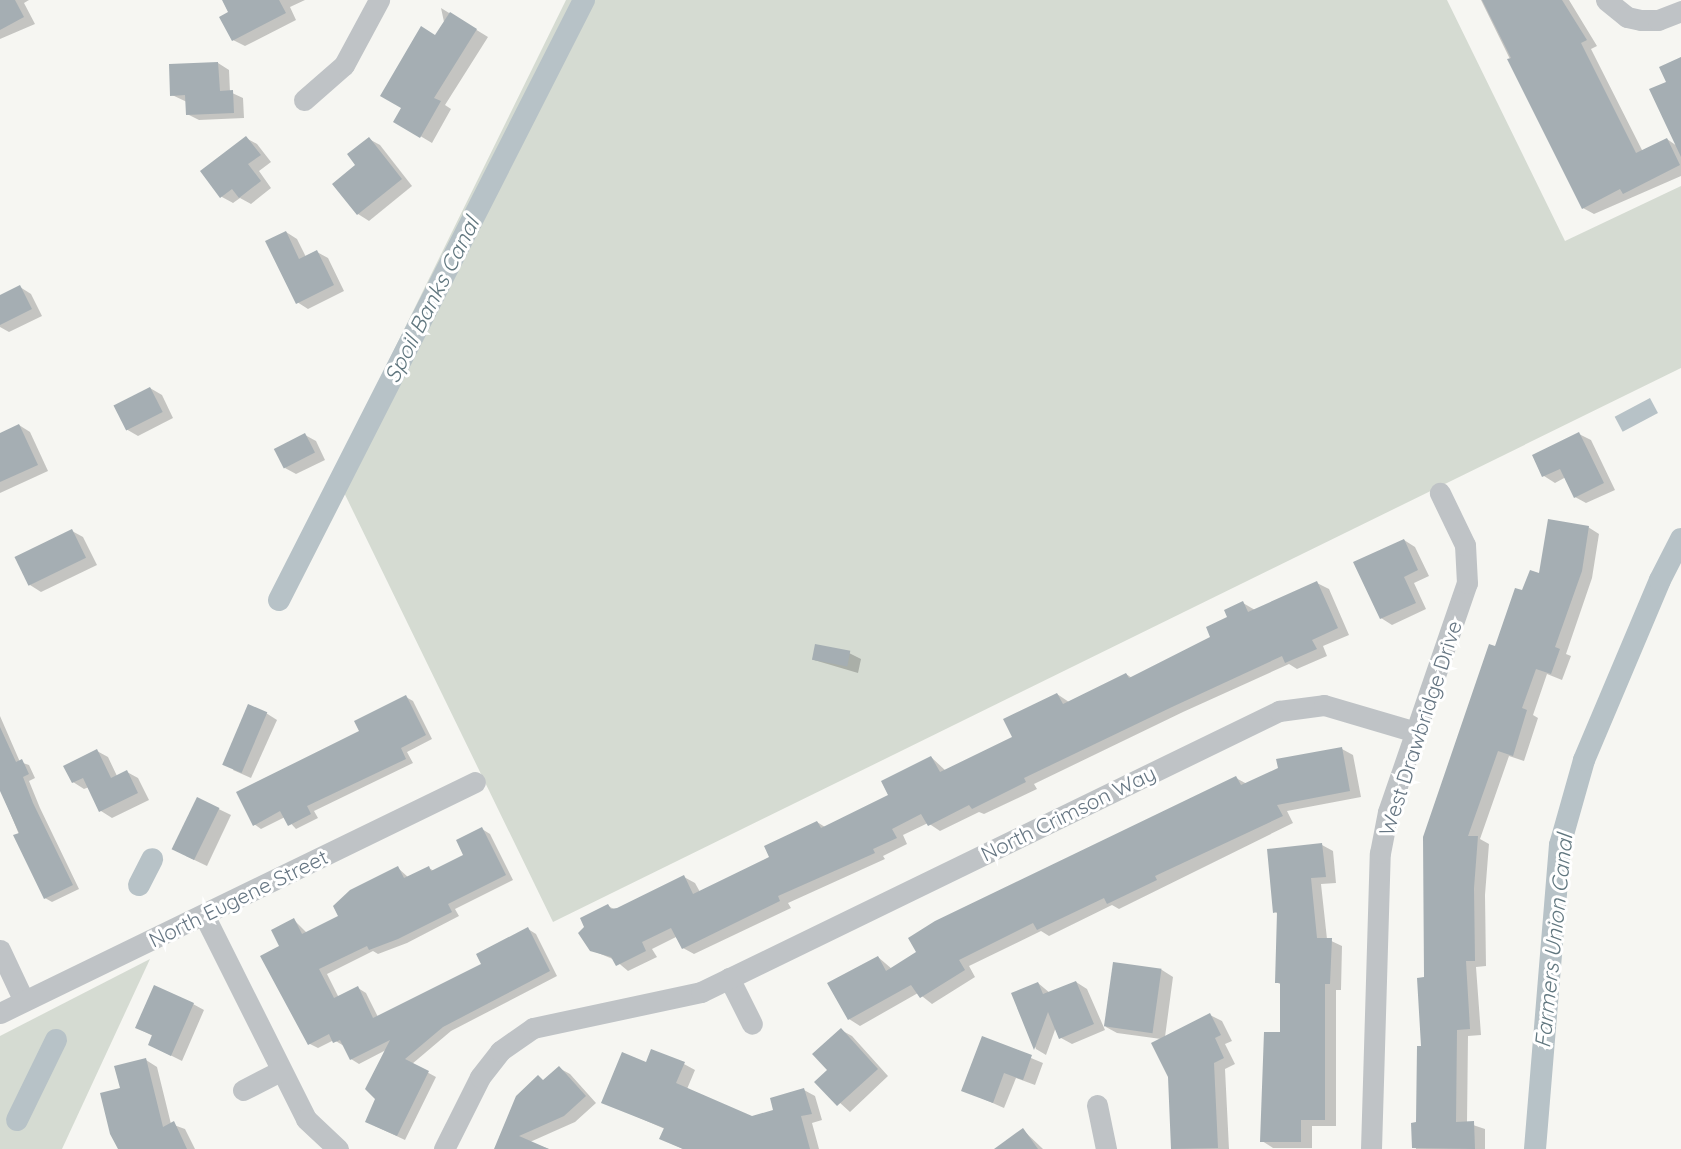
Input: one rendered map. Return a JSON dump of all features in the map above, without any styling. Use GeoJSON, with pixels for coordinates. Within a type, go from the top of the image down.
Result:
{"type":"FeatureCollection","features":[{"type":"Feature","properties":{"kind":"street"},"geometry":{"type":"LineString","coordinates":[[304,100],[344,65],[379,0]]}},
{"type":"Feature","properties":{"kind":"street"},"geometry":{"type":"LineString","coordinates":[[1606,0],[1627,17],[1658,20],[1681,11]]}},
{"type":"Feature","properties":{"kind":"street","name":"West Drawbridge Drive"},"geometry":{"type":"LineString","coordinates":[[1371,1149],[1380,853],[1388,812],[1467,583],[1465,545],[1440,494]]}},
{"type":"Feature","properties":{"kind":"street","name":"North Crimson Way"},"geometry":{"type":"LineString","coordinates":[[444,1149],[480,1077],[500,1051],[533,1028],[701,992],[1279,711],[1324,705],[1416,732]]}},
{"type":"Feature","properties":{"kind":"street","name":"North Eugene Street"},"geometry":{"type":"LineString","coordinates":[[0,1013],[475,782]]}},
{"type":"Feature","properties":{"kind":"street"},"geometry":{"type":"LineString","coordinates":[[204,915],[306,1119],[322,1138],[338,1149]]}},
{"type":"Feature","properties":{"kind":"street"},"geometry":{"type":"LineString","coordinates":[[0,950],[24,1001]]}},
{"type":"Feature","properties":{"kind":"street"},"geometry":{"type":"LineString","coordinates":[[729,978],[752,1024]]}},
{"type":"Feature","properties":{"kind":"street"},"geometry":{"type":"LineString","coordinates":[[243,1090],[280,1071]]}},
{"type":"Feature","properties":{"kind":"street"},"geometry":{"type":"LineString","coordinates":[[1097,1105],[1106,1149]]}},
{"type":"Feature","properties":{"kind":"shaded area"},"geometry":{"type":"Polygon","coordinates":[[[566,0],[1447,0],[1565,241],[1681,186],[1681,368],[553,922],[334,472],[566,0]]]}},
{"type":"Feature","properties":{"kind":"shaded area"},"geometry":{"type":"Polygon","coordinates":[[[1650,398],[1658,413],[1623,432],[1615,417],[1650,398]]]}},
{"type":"Feature","properties":{"kind":"shaded area"},"geometry":{"type":"Polygon","coordinates":[[[150,959],[62,1149],[0,1149],[0,1036],[150,959]]]}},
{"type":"Feature","properties":{"kind":"building"},"geometry":{"type":"Polygon","coordinates":[[[0,0],[15,0],[24,17],[0,30],[0,0]]]}},
{"type":"Feature","properties":{"kind":"building"},"geometry":{"type":"Polygon","coordinates":[[[222,0],[279,0],[286,13],[232,41],[219,17],[228,12],[222,0]]]}},
{"type":"Feature","properties":{"kind":"building"},"geometry":{"type":"Polygon","coordinates":[[[1482,0],[1562,0],[1587,40],[1581,43],[1636,153],[1667,138],[1680,165],[1623,194],[1620,189],[1582,209],[1507,59],[1511,58],[1482,0]]]}},
{"type":"Feature","properties":{"kind":"building"},"geometry":{"type":"Polygon","coordinates":[[[450,12],[477,29],[434,98],[441,101],[420,138],[393,122],[401,108],[380,96],[421,26],[435,35],[450,12]]]}},
{"type":"Feature","properties":{"kind":"building"},"geometry":{"type":"Polygon","coordinates":[[[1681,57],[1681,157],[1649,89],[1666,82],[1659,67],[1681,57]]]}},
{"type":"Feature","properties":{"kind":"building"},"geometry":{"type":"Polygon","coordinates":[[[218,62],[220,91],[233,90],[234,113],[186,115],[185,95],[170,96],[169,64],[218,62]]]}},
{"type":"Feature","properties":{"kind":"building"},"geometry":{"type":"Polygon","coordinates":[[[246,136],[261,155],[248,164],[261,181],[239,198],[232,189],[220,198],[200,171],[246,136]]]}},
{"type":"Feature","properties":{"kind":"building"},"geometry":{"type":"Polygon","coordinates":[[[369,137],[402,179],[357,215],[332,184],[355,165],[347,154],[369,137]]]}},
{"type":"Feature","properties":{"kind":"building"},"geometry":{"type":"Polygon","coordinates":[[[286,231],[299,259],[317,250],[334,285],[296,304],[265,241],[286,231]]]}},
{"type":"Feature","properties":{"kind":"building"},"geometry":{"type":"Polygon","coordinates":[[[20,285],[32,309],[0,325],[0,295],[20,285]]]}},
{"type":"Feature","properties":{"kind":"building"},"geometry":{"type":"Polygon","coordinates":[[[150,387],[163,412],[126,431],[113,406],[150,387]]]}},
{"type":"Feature","properties":{"kind":"building"},"geometry":{"type":"Polygon","coordinates":[[[19,424],[38,465],[0,482],[0,433],[19,424]]]}},
{"type":"Feature","properties":{"kind":"building"},"geometry":{"type":"Polygon","coordinates":[[[1579,432],[1604,483],[1574,498],[1560,469],[1542,477],[1532,455],[1579,432]]]}},
{"type":"Feature","properties":{"kind":"building"},"geometry":{"type":"Polygon","coordinates":[[[305,433],[315,453],[284,468],[274,449],[305,433]]]}},
{"type":"Feature","properties":{"kind":"building"},"geometry":{"type":"Polygon","coordinates":[[[1548,519],[1589,526],[1582,571],[1555,647],[1560,649],[1551,674],[1536,669],[1522,708],[1527,710],[1513,756],[1498,751],[1468,836],[1478,836],[1474,888],[1475,961],[1466,961],[1470,1029],[1457,1030],[1456,1122],[1474,1121],[1475,1149],[1412,1148],[1411,1123],[1416,1122],[1417,1046],[1421,1046],[1417,978],[1424,977],[1423,837],[1489,644],[1495,646],[1515,588],[1522,590],[1530,570],[1539,573],[1548,519]]]}},
{"type":"Feature","properties":{"kind":"building"},"geometry":{"type":"Polygon","coordinates":[[[72,529],[86,558],[29,586],[14,557],[72,529]]]}},
{"type":"Feature","properties":{"kind":"building"},"geometry":{"type":"Polygon","coordinates":[[[1404,539],[1418,570],[1404,577],[1416,603],[1380,619],[1353,562],[1404,539]]]}},
{"type":"Feature","properties":{"kind":"building"},"geometry":{"type":"Polygon","coordinates":[[[1317,581],[1338,628],[1312,640],[1317,649],[1285,663],[1282,656],[1172,707],[1024,778],[1026,782],[972,809],[969,805],[928,826],[921,814],[892,829],[897,838],[873,849],[875,853],[778,896],[780,901],[682,949],[671,928],[642,942],[646,951],[616,966],[611,957],[590,951],[578,933],[584,927],[580,918],[608,904],[611,909],[617,908],[684,875],[693,894],[769,857],[764,846],[817,821],[821,828],[888,795],[881,781],[931,756],[940,772],[1012,737],[1003,719],[1057,693],[1063,704],[1126,673],[1129,678],[1210,637],[1206,627],[1227,617],[1224,610],[1243,601],[1248,612],[1317,581]]]}},
{"type":"Feature","properties":{"kind":"building"},"geometry":{"type":"Polygon","coordinates":[[[815,644],[850,651],[847,667],[812,660],[815,644]]]}},
{"type":"Feature","properties":{"kind":"building"},"geometry":{"type":"Polygon","coordinates":[[[406,695],[426,735],[401,748],[406,759],[307,806],[311,814],[288,826],[280,811],[253,826],[236,792],[359,731],[354,721],[406,695]]]}},
{"type":"Feature","properties":{"kind":"building"},"geometry":{"type":"Polygon","coordinates":[[[248,704],[267,712],[242,773],[222,765],[248,704]]]}},
{"type":"Feature","properties":{"kind":"building"},"geometry":{"type":"Polygon","coordinates":[[[0,727],[16,762],[22,759],[29,774],[23,777],[33,803],[73,885],[44,899],[13,835],[19,833],[0,791],[0,727]]]}},
{"type":"Feature","properties":{"kind":"building"},"geometry":{"type":"Polygon","coordinates":[[[1342,747],[1350,791],[1277,805],[1283,816],[1155,876],[1157,880],[1107,904],[1104,898],[1037,930],[1033,923],[959,960],[965,970],[920,998],[911,985],[848,1020],[827,983],[878,956],[886,971],[916,952],[908,938],[935,921],[1236,776],[1241,785],[1278,768],[1276,759],[1342,747]]]}},
{"type":"Feature","properties":{"kind":"building"},"geometry":{"type":"Polygon","coordinates":[[[97,749],[111,778],[127,770],[138,793],[99,812],[83,778],[72,783],[63,766],[97,749]]]}},
{"type":"Feature","properties":{"kind":"building"},"geometry":{"type":"Polygon","coordinates":[[[197,797],[219,808],[194,860],[172,849],[197,797]]]}},
{"type":"Feature","properties":{"kind":"building"},"geometry":{"type":"Polygon","coordinates":[[[482,827],[506,875],[448,904],[452,912],[398,939],[369,950],[367,946],[319,969],[334,998],[358,986],[373,1018],[481,964],[476,954],[528,927],[550,971],[443,1027],[405,1059],[429,1071],[397,1136],[365,1122],[375,1099],[365,1089],[390,1040],[350,1060],[340,1040],[333,1043],[329,1034],[308,1045],[260,956],[279,946],[271,930],[294,918],[302,934],[338,916],[333,906],[350,890],[398,866],[404,878],[429,866],[431,871],[463,855],[456,840],[482,827]]]}},
{"type":"Feature","properties":{"kind":"building"},"geometry":{"type":"Polygon","coordinates":[[[1322,843],[1326,877],[1311,878],[1317,938],[1332,938],[1330,984],[1325,984],[1325,1120],[1301,1120],[1301,1142],[1260,1142],[1264,1032],[1280,1032],[1280,983],[1275,983],[1277,912],[1273,913],[1267,849],[1322,843]]]}},
{"type":"Feature","properties":{"kind":"building"},"geometry":{"type":"Polygon","coordinates":[[[1113,962],[1162,969],[1152,1033],[1104,1026],[1113,962]]]}},
{"type":"Feature","properties":{"kind":"building"},"geometry":{"type":"Polygon","coordinates":[[[1076,981],[1094,1024],[1059,1039],[1048,1012],[1034,1050],[1011,993],[1038,982],[1043,994],[1076,981]]]}},
{"type":"Feature","properties":{"kind":"building"},"geometry":{"type":"Polygon","coordinates":[[[154,985],[194,1003],[171,1056],[148,1045],[152,1035],[135,1028],[154,985]]]}},
{"type":"Feature","properties":{"kind":"building"},"geometry":{"type":"Polygon","coordinates":[[[1210,1013],[1221,1035],[1215,1038],[1224,1058],[1214,1063],[1218,1148],[1171,1149],[1168,1077],[1151,1043],[1210,1013]]]}},
{"type":"Feature","properties":{"kind":"building"},"geometry":{"type":"Polygon","coordinates":[[[841,1028],[878,1069],[837,1106],[814,1082],[827,1070],[812,1054],[841,1028]]]}},
{"type":"Feature","properties":{"kind":"building"},"geometry":{"type":"Polygon","coordinates":[[[982,1036],[1032,1055],[1023,1080],[1004,1073],[993,1103],[961,1091],[982,1036]]]}},
{"type":"Feature","properties":{"kind":"building"},"geometry":{"type":"Polygon","coordinates":[[[651,1049],[685,1062],[676,1083],[752,1116],[773,1110],[770,1098],[804,1088],[812,1114],[801,1116],[810,1149],[683,1149],[659,1139],[664,1128],[601,1103],[622,1052],[646,1062],[651,1049]]]}},
{"type":"Feature","properties":{"kind":"building"},"geometry":{"type":"Polygon","coordinates":[[[146,1058],[163,1127],[174,1121],[187,1149],[118,1149],[110,1134],[100,1093],[120,1088],[114,1066],[146,1058]]]}},
{"type":"Feature","properties":{"kind":"building"},"geometry":{"type":"Polygon","coordinates":[[[559,1066],[586,1096],[564,1116],[519,1136],[549,1149],[494,1149],[516,1096],[538,1075],[543,1080],[559,1066]]]}},
{"type":"Feature","properties":{"kind":"building"},"geometry":{"type":"Polygon","coordinates":[[[1023,1128],[1038,1149],[994,1149],[1023,1128]]]}},
{"type":"Feature","properties":{"kind":"waterway","name":"Spoil Banks Canal"},"geometry":{"type":"LineString","coordinates":[[279,600],[584,0]]}},
{"type":"Feature","properties":{"kind":"waterway","name":"Farmers Union Canal"},"geometry":{"type":"LineString","coordinates":[[1535,1149],[1560,845],[1584,760],[1660,580],[1681,539]]}},
{"type":"Feature","properties":{"kind":"waterway","name":"Spoil Banks Canal"},"geometry":{"type":"LineString","coordinates":[[139,885],[152,859]]}},
{"type":"Feature","properties":{"kind":"waterway"},"geometry":{"type":"LineString","coordinates":[[17,1120],[56,1040]]}}]}
